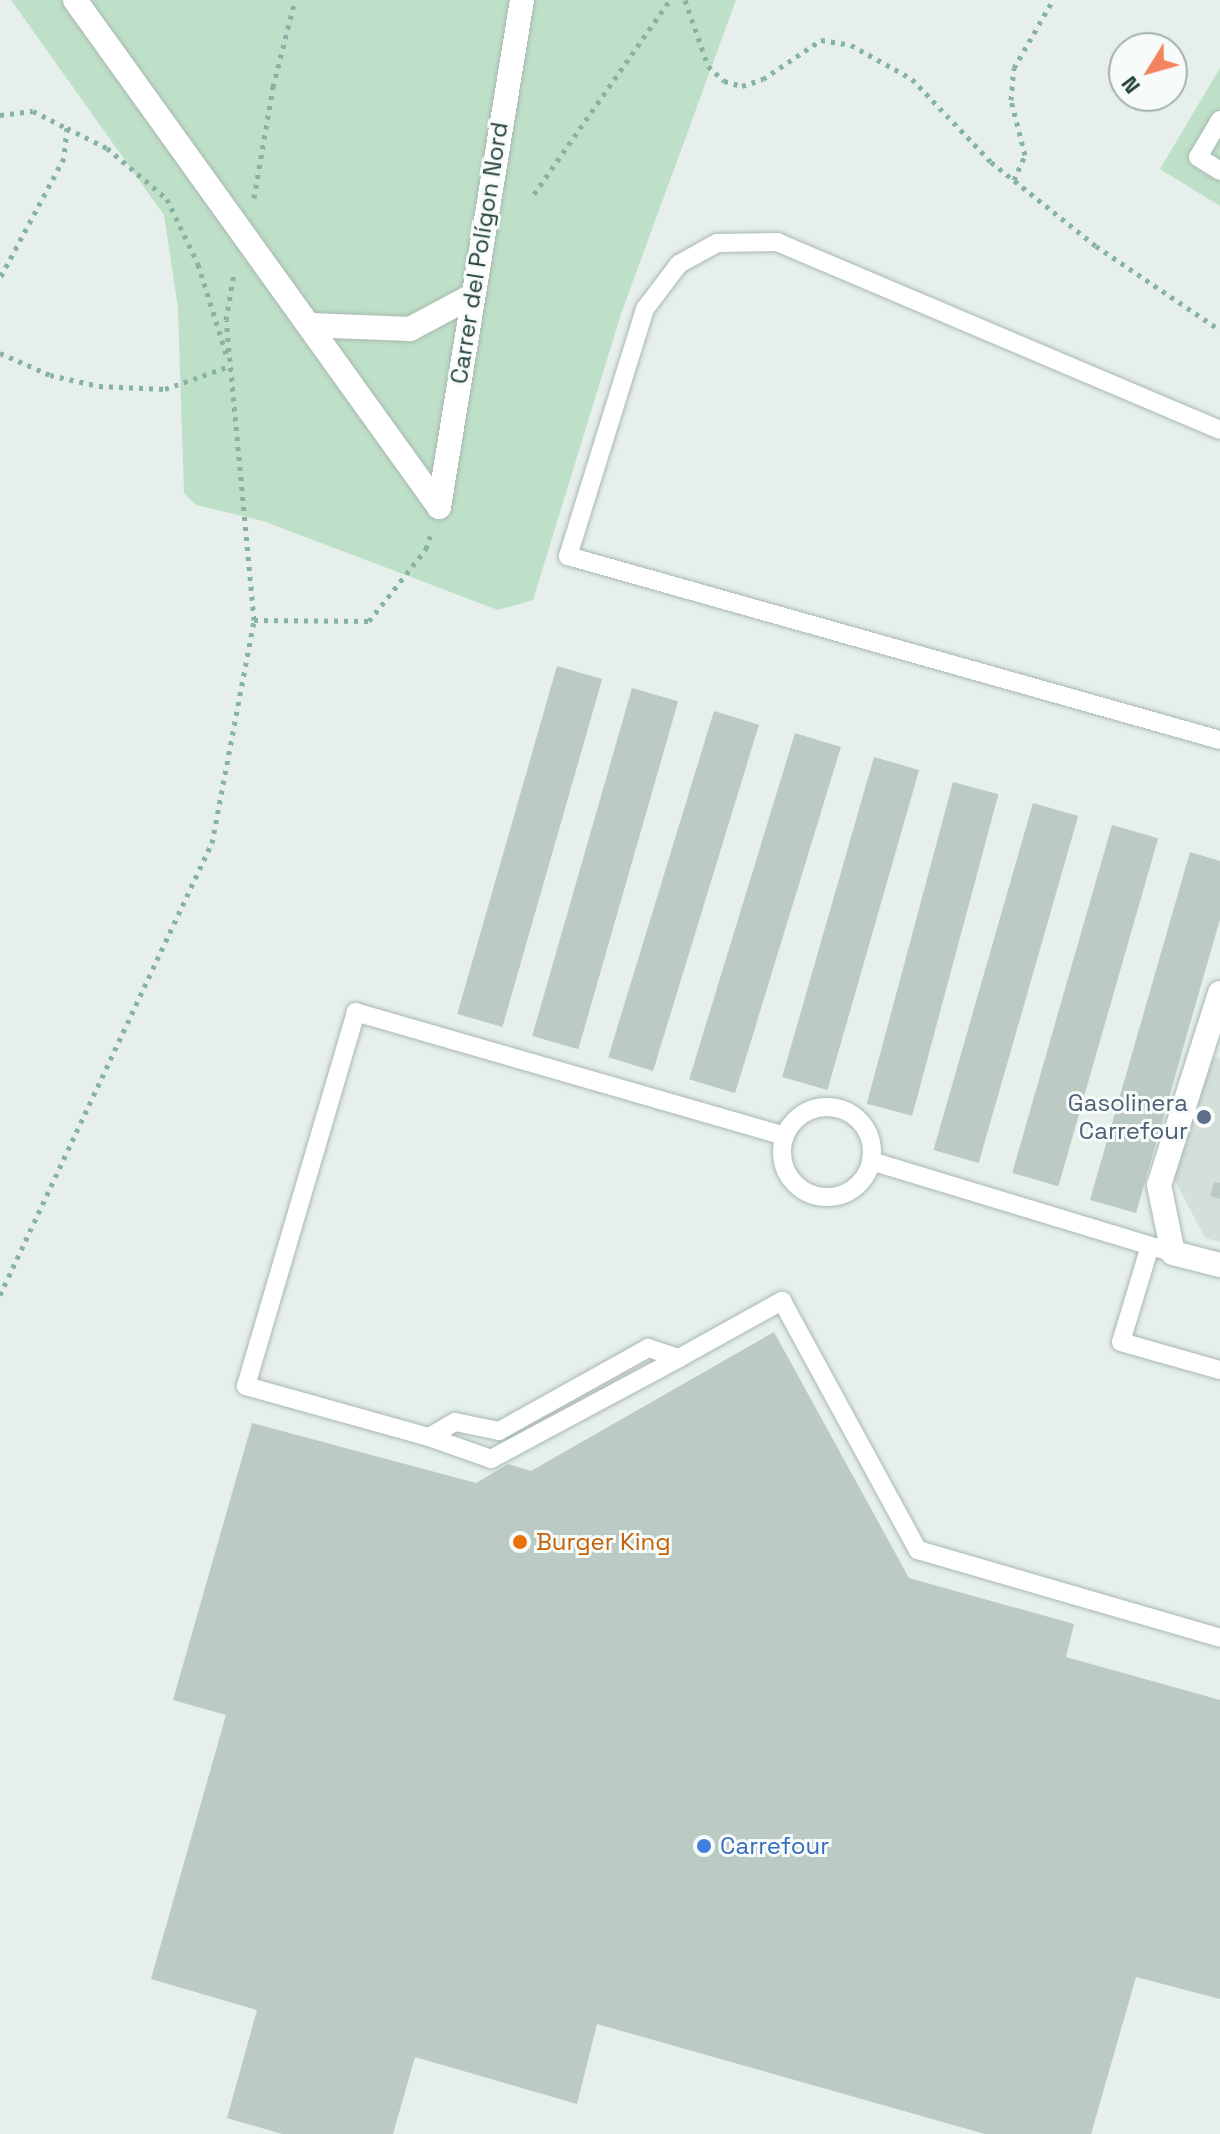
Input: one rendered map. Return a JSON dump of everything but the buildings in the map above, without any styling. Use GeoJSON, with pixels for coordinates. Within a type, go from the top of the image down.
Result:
{"type":"FeatureCollection","features":[{"type":"Feature","properties":{"kind":"street"},"geometry":{"type":"LineString","coordinates":[[75,0],[439,507]]}},
{"type":"Feature","properties":{"kind":"street","name":"Carrer del Polígon Nord"},"geometry":{"type":"LineString","coordinates":[[439,507],[470,297],[522,0]]}},
{"type":"Feature","properties":{"kind":"street"},"geometry":{"type":"LineString","coordinates":[[309,325],[410,329],[470,297]]}},
{"type":"Feature","properties":{"kind":"street"},"geometry":{"type":"LineString","coordinates":[[1220,993],[1214,1032],[1159,1185],[1162,1249],[1220,1265]]}},
{"type":"Feature","properties":{"kind":"lane"},"geometry":{"type":"LineString","coordinates":[[1220,120],[1198,157],[1220,171]]}},
{"type":"Feature","properties":{"kind":"lane"},"geometry":{"type":"LineString","coordinates":[[1220,430],[778,242],[717,243],[679,264],[645,309],[568,556],[1220,740]]}},
{"type":"Feature","properties":{"kind":"lane"},"geometry":{"type":"LineString","coordinates":[[785,1136],[356,1012],[246,1386],[429,1437],[491,1459],[782,1301],[918,1550],[1220,1638]]}},
{"type":"Feature","properties":{"kind":"lane"},"geometry":{"type":"LineString","coordinates":[[835,1108],[862,1123],[870,1137],[871,1161],[861,1183],[849,1192],[817,1197],[802,1190],[784,1166],[785,1136],[805,1113],[835,1108]]}},
{"type":"Feature","properties":{"kind":"lane"},"geometry":{"type":"LineString","coordinates":[[871,1161],[1162,1249],[1121,1342],[1220,1370]]}},
{"type":"Feature","properties":{"kind":"lane"},"geometry":{"type":"LineString","coordinates":[[429,1437],[455,1422],[499,1431],[648,1348],[679,1358]]}},
{"type":"Feature","properties":{"kind":"path"},"geometry":{"type":"LineString","coordinates":[[0,1295],[212,843],[254,620],[226,320],[242,232],[258,187],[273,87],[295,0]]}},
{"type":"Feature","properties":{"kind":"path"},"geometry":{"type":"LineString","coordinates":[[534,194],[670,0]]}},
{"type":"Feature","properties":{"kind":"path"},"geometry":{"type":"LineString","coordinates":[[685,0],[708,66],[724,81],[742,86],[763,79],[821,40],[851,45],[912,79],[1014,180],[1096,246],[1220,330]]}},
{"type":"Feature","properties":{"kind":"path"},"geometry":{"type":"LineString","coordinates":[[1014,180],[1025,155],[1011,100],[1014,68],[1053,0]]}},
{"type":"Feature","properties":{"kind":"path"},"geometry":{"type":"LineString","coordinates":[[0,115],[33,111],[107,148],[167,199],[198,264],[231,369]]}},
{"type":"Feature","properties":{"kind":"path"},"geometry":{"type":"LineString","coordinates":[[0,278],[64,158],[67,128]]}},
{"type":"Feature","properties":{"kind":"path"},"geometry":{"type":"LineString","coordinates":[[0,353],[50,375],[99,386],[165,389],[231,369]]}},
{"type":"Feature","properties":{"kind":"path"},"geometry":{"type":"LineString","coordinates":[[254,620],[369,621],[426,549],[439,507]]}},
{"type":"Feature","properties":{"kind":"shaded area","name":"Gasolinera Carrefour"},"geometry":{"type":"Polygon","coordinates":[[[1206,1055],[1220,1059],[1220,1242],[1205,1238],[1172,1175],[1206,1055]]]}},
{"type":"Feature","properties":{"kind":"green space"},"geometry":{"type":"Polygon","coordinates":[[[11,0],[736,0],[621,314],[533,600],[498,610],[263,521],[196,505],[184,493],[178,308],[164,215],[11,0]]]}},
{"type":"Feature","properties":{"kind":"green space"},"geometry":{"type":"Polygon","coordinates":[[[1220,68],[1220,206],[1160,169],[1220,68]]]}},
{"type":"Feature","properties":{"kind":"place","name":"Gasolinera Carrefour"},"geometry":{"type":"Point","coordinates":[1204,1117]}},
{"type":"Feature","properties":{"kind":"place","name":"Burger King"},"geometry":{"type":"Point","coordinates":[520,1542]}},
{"type":"Feature","properties":{"kind":"place","name":"Carrefour"},"geometry":{"type":"Point","coordinates":[704,1846]}}]}
